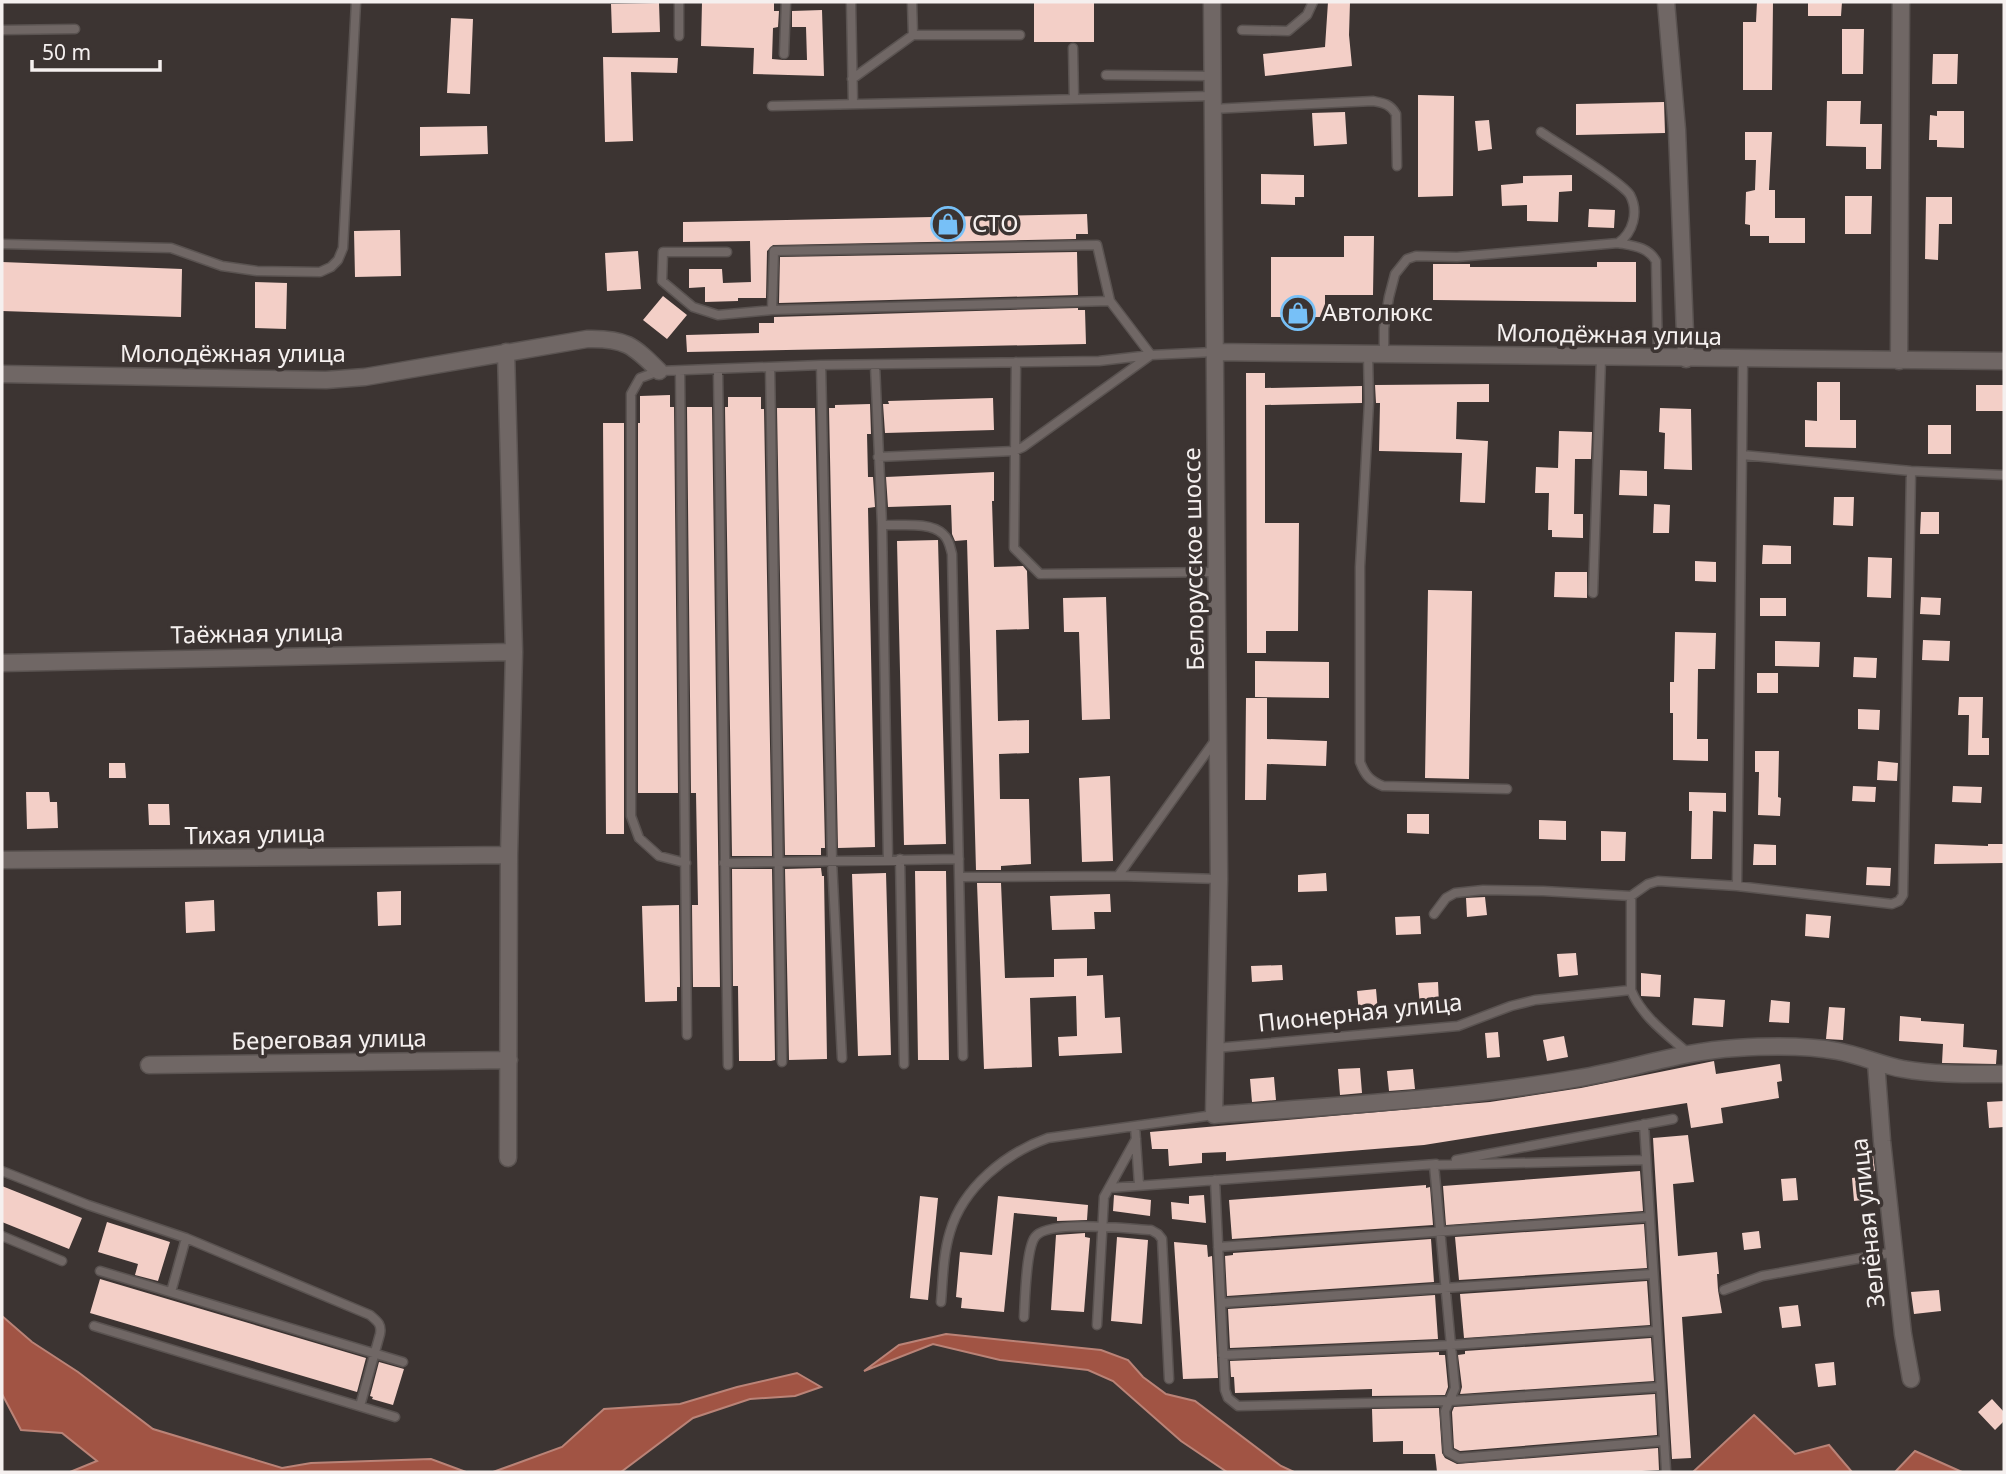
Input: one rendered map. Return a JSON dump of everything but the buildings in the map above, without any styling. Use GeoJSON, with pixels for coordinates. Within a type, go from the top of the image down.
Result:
{"type":"FeatureCollection","features":[{"type":"Feature","properties":{"kind":"street","name":"Белорусское шоссе"},"geometry":{"type":"LineString","coordinates":[[1212,2],[1219,879],[1214,1115]]}},
{"type":"Feature","properties":{"kind":"street"},"geometry":{"type":"LineString","coordinates":[[1666,2],[1677,130],[1686,359]]}},
{"type":"Feature","properties":{"kind":"street"},"geometry":{"type":"LineString","coordinates":[[1899,361],[1901,2]]}},
{"type":"Feature","properties":{"kind":"street","name":"Молодёжная улица"},"geometry":{"type":"LineString","coordinates":[[2,374],[326,380],[365,377],[587,339],[611,338],[628,344],[659,371]]}},
{"type":"Feature","properties":{"kind":"street"},"geometry":{"type":"LineString","coordinates":[[506,352],[514,652],[509,855],[508,1158]]}},
{"type":"Feature","properties":{"kind":"street","name":"Молодёжная улица"},"geometry":{"type":"LineString","coordinates":[[1214,352],[2004,361]]}},
{"type":"Feature","properties":{"kind":"street","name":"Таёжная улица"},"geometry":{"type":"LineString","coordinates":[[2,663],[514,652]]}},
{"type":"Feature","properties":{"kind":"street","name":"Тихая улица"},"geometry":{"type":"LineString","coordinates":[[2,860],[509,855]]}},
{"type":"Feature","properties":{"kind":"street"},"geometry":{"type":"LineString","coordinates":[[1214,1115],[1389,1102],[1476,1092],[1580,1078],[1736,1048],[1810,1048],[1851,1054],[1926,1073],[2004,1074]]}},
{"type":"Feature","properties":{"kind":"street","name":"Береговая улица"},"geometry":{"type":"LineString","coordinates":[[149,1065],[509,1060]]}},
{"type":"Feature","properties":{"kind":"street","name":"Зелёная улица"},"geometry":{"type":"LineString","coordinates":[[1876,1062],[1882,1141],[1910,1379]]}},
{"type":"Feature","properties":{"kind":"lane"},"geometry":{"type":"LineString","coordinates":[[2,244],[171,248],[222,266],[257,271],[320,272],[331,267],[338,260],[343,248],[356,2]]}},
{"type":"Feature","properties":{"kind":"lane"},"geometry":{"type":"LineString","coordinates":[[679,36],[680,2]]}},
{"type":"Feature","properties":{"kind":"lane"},"geometry":{"type":"LineString","coordinates":[[784,54],[786,2]]}},
{"type":"Feature","properties":{"kind":"lane"},"geometry":{"type":"LineString","coordinates":[[851,2],[853,104]]}},
{"type":"Feature","properties":{"kind":"lane"},"geometry":{"type":"LineString","coordinates":[[912,2],[913,35]]}},
{"type":"Feature","properties":{"kind":"lane"},"geometry":{"type":"LineString","coordinates":[[1242,30],[1288,31],[1307,15],[1313,2]]}},
{"type":"Feature","properties":{"kind":"lane"},"geometry":{"type":"LineString","coordinates":[[2,30],[75,29]]}},
{"type":"Feature","properties":{"kind":"lane"},"geometry":{"type":"LineString","coordinates":[[852,79],[913,35],[1020,35]]}},
{"type":"Feature","properties":{"kind":"lane"},"geometry":{"type":"LineString","coordinates":[[1073,48],[1074,99]]}},
{"type":"Feature","properties":{"kind":"lane"},"geometry":{"type":"LineString","coordinates":[[1106,75],[1212,76]]}},
{"type":"Feature","properties":{"kind":"lane"},"geometry":{"type":"LineString","coordinates":[[772,106],[1074,99],[1373,101],[1385,103],[1392,107],[1396,114],[1397,166]]}},
{"type":"Feature","properties":{"kind":"lane"},"geometry":{"type":"LineString","coordinates":[[1541,132],[1623,187],[1629,195],[1633,224],[1631,231],[1618,243]]}},
{"type":"Feature","properties":{"kind":"lane"},"geometry":{"type":"LineString","coordinates":[[1507,789],[1394,788],[1372,782],[1360,762],[1360,567],[1369,402],[1376,355],[1395,274],[1407,259],[1416,256],[1457,257],[1618,243],[1642,248],[1651,253],[1656,261],[1658,358]]}},
{"type":"Feature","properties":{"kind":"lane"},"geometry":{"type":"LineString","coordinates":[[772,310],[774,251],[1097,245],[1110,300],[1150,355]]}},
{"type":"Feature","properties":{"kind":"lane"},"geometry":{"type":"LineString","coordinates":[[727,252],[663,251],[663,281],[693,307],[718,315],[772,310],[1110,300]]}},
{"type":"Feature","properties":{"kind":"lane"},"geometry":{"type":"LineString","coordinates":[[686,863],[659,856],[639,838],[631,816],[631,394],[640,378],[659,371],[821,365],[1099,361],[1214,352]]}},
{"type":"Feature","properties":{"kind":"lane"},"geometry":{"type":"LineString","coordinates":[[878,457],[1014,451],[1150,355]]}},
{"type":"Feature","properties":{"kind":"lane"},"geometry":{"type":"LineString","coordinates":[[1593,593],[1601,358]]}},
{"type":"Feature","properties":{"kind":"lane"},"geometry":{"type":"LineString","coordinates":[[1737,886],[1744,359]]}},
{"type":"Feature","properties":{"kind":"lane"},"geometry":{"type":"LineString","coordinates":[[1016,362],[1014,548],[1040,574],[1217,572]]}},
{"type":"Feature","properties":{"kind":"lane"},"geometry":{"type":"LineString","coordinates":[[821,365],[832,861],[842,1058]]}},
{"type":"Feature","properties":{"kind":"lane"},"geometry":{"type":"LineString","coordinates":[[875,365],[882,525],[888,859]]}},
{"type":"Feature","properties":{"kind":"lane"},"geometry":{"type":"LineString","coordinates":[[770,367],[782,1062]]}},
{"type":"Feature","properties":{"kind":"lane"},"geometry":{"type":"LineString","coordinates":[[718,370],[728,1065]]}},
{"type":"Feature","properties":{"kind":"lane"},"geometry":{"type":"LineString","coordinates":[[680,371],[687,1035]]}},
{"type":"Feature","properties":{"kind":"lane"},"geometry":{"type":"LineString","coordinates":[[1742,455],[1911,471],[2004,475]]}},
{"type":"Feature","properties":{"kind":"lane"},"geometry":{"type":"LineString","coordinates":[[1434,914],[1446,898],[1455,893],[1483,890],[1631,896],[1648,884],[1658,881],[1737,886],[1892,904],[1899,901],[1903,895],[1911,471]]}},
{"type":"Feature","properties":{"kind":"lane"},"geometry":{"type":"LineString","coordinates":[[882,525],[933,527],[948,540],[952,554],[963,1056]]}},
{"type":"Feature","properties":{"kind":"lane"},"geometry":{"type":"LineString","coordinates":[[1118,876],[1218,737]]}},
{"type":"Feature","properties":{"kind":"lane"},"geometry":{"type":"LineString","coordinates":[[900,859],[904,1064]]}},
{"type":"Feature","properties":{"kind":"lane"},"geometry":{"type":"LineString","coordinates":[[724,863],[959,859]]}},
{"type":"Feature","properties":{"kind":"lane"},"geometry":{"type":"LineString","coordinates":[[959,877],[1118,876],[1219,879]]}},
{"type":"Feature","properties":{"kind":"lane"},"geometry":{"type":"LineString","coordinates":[[1631,896],[1631,990],[1644,1013],[1689,1055]]}},
{"type":"Feature","properties":{"kind":"lane","name":"Пионерная улица"},"geometry":{"type":"LineString","coordinates":[[1216,1048],[1445,1028],[1535,1000],[1631,990]]}},
{"type":"Feature","properties":{"kind":"lane"},"geometry":{"type":"LineString","coordinates":[[941,1302],[945,1251],[950,1229],[962,1206],[987,1174],[1008,1157],[1048,1138],[1214,1115]]}},
{"type":"Feature","properties":{"kind":"lane"},"geometry":{"type":"LineString","coordinates":[[1434,1165],[1673,1119]]}},
{"type":"Feature","properties":{"kind":"lane"},"geometry":{"type":"LineString","coordinates":[[1644,1124],[1666,1470]]}},
{"type":"Feature","properties":{"kind":"lane"},"geometry":{"type":"LineString","coordinates":[[1135,1126],[1139,1185]]}},
{"type":"Feature","properties":{"kind":"lane"},"geometry":{"type":"LineString","coordinates":[[1097,1325],[1104,1197],[1136,1139]]}},
{"type":"Feature","properties":{"kind":"lane"},"geometry":{"type":"LineString","coordinates":[[1109,1188],[1434,1165],[1646,1160]]}},
{"type":"Feature","properties":{"kind":"lane"},"geometry":{"type":"LineString","coordinates":[[1434,1165],[1455,1388],[1446,1411],[1448,1452],[1459,1458],[1663,1441]]}},
{"type":"Feature","properties":{"kind":"lane"},"geometry":{"type":"LineString","coordinates":[[2,1171],[88,1205],[187,1238],[370,1315],[381,1328],[360,1406]]}},
{"type":"Feature","properties":{"kind":"lane"},"geometry":{"type":"LineString","coordinates":[[1215,1180],[1225,1390],[1228,1398],[1238,1406],[1450,1401],[1660,1387]]}},
{"type":"Feature","properties":{"kind":"lane"},"geometry":{"type":"LineString","coordinates":[[1218,1247],[1649,1217]]}},
{"type":"Feature","properties":{"kind":"lane"},"geometry":{"type":"LineString","coordinates":[[1024,1317],[1030,1246],[1041,1231],[1051,1228],[1102,1227],[1151,1230],[1162,1239],[1169,1378]]}},
{"type":"Feature","properties":{"kind":"lane"},"geometry":{"type":"LineString","coordinates":[[2,1236],[62,1261]]}},
{"type":"Feature","properties":{"kind":"lane"},"geometry":{"type":"LineString","coordinates":[[171,1292],[187,1238]]}},
{"type":"Feature","properties":{"kind":"lane"},"geometry":{"type":"LineString","coordinates":[[1724,1290],[1762,1276],[1895,1252]]}},
{"type":"Feature","properties":{"kind":"lane"},"geometry":{"type":"LineString","coordinates":[[100,1271],[403,1362]]}},
{"type":"Feature","properties":{"kind":"lane"},"geometry":{"type":"LineString","coordinates":[[1221,1303],[1653,1274]]}},
{"type":"Feature","properties":{"kind":"lane"},"geometry":{"type":"LineString","coordinates":[[94,1326],[395,1417]]}},
{"type":"Feature","properties":{"kind":"lane"},"geometry":{"type":"LineString","coordinates":[[1223,1355],[1451,1345],[1656,1331]]}},
{"type":"Feature","properties":{"kind":"shaded area"},"geometry":{"type":"Polygon","coordinates":[[[2,1316],[32,1342],[78,1372],[153,1429],[282,1468],[311,1463],[431,1459],[466,1472],[70,1472],[97,1461],[62,1433],[21,1430],[2,1394],[2,1316]]]}},
{"type":"Feature","properties":{"kind":"shaded area"},"geometry":{"type":"Polygon","coordinates":[[[946,1334],[1101,1350],[1128,1360],[1143,1377],[1166,1394],[1195,1401],[1281,1466],[1294,1472],[1227,1472],[1181,1441],[1113,1381],[1088,1370],[1000,1360],[933,1344],[864,1371],[899,1345],[946,1334]]]}},
{"type":"Feature","properties":{"kind":"shaded area"},"geometry":{"type":"Polygon","coordinates":[[[797,1373],[821,1387],[795,1396],[750,1399],[693,1418],[621,1472],[493,1472],[562,1447],[604,1409],[680,1404],[797,1373]]]}},
{"type":"Feature","properties":{"kind":"shaded area"},"geometry":{"type":"Polygon","coordinates":[[[1754,1415],[1795,1454],[1829,1445],[1852,1472],[1693,1472],[1754,1415]]]}},
{"type":"Feature","properties":{"kind":"shaded area"},"geometry":{"type":"Polygon","coordinates":[[[1915,1451],[1962,1472],[1895,1472],[1915,1451]]]}},
{"type":"Feature","properties":{"kind":"place","name":"СТО"},"geometry":{"type":"Point","coordinates":[948,224]}},
{"type":"Feature","properties":{"kind":"place","name":"Автолюкс"},"geometry":{"type":"Point","coordinates":[1298,313]}}]}
